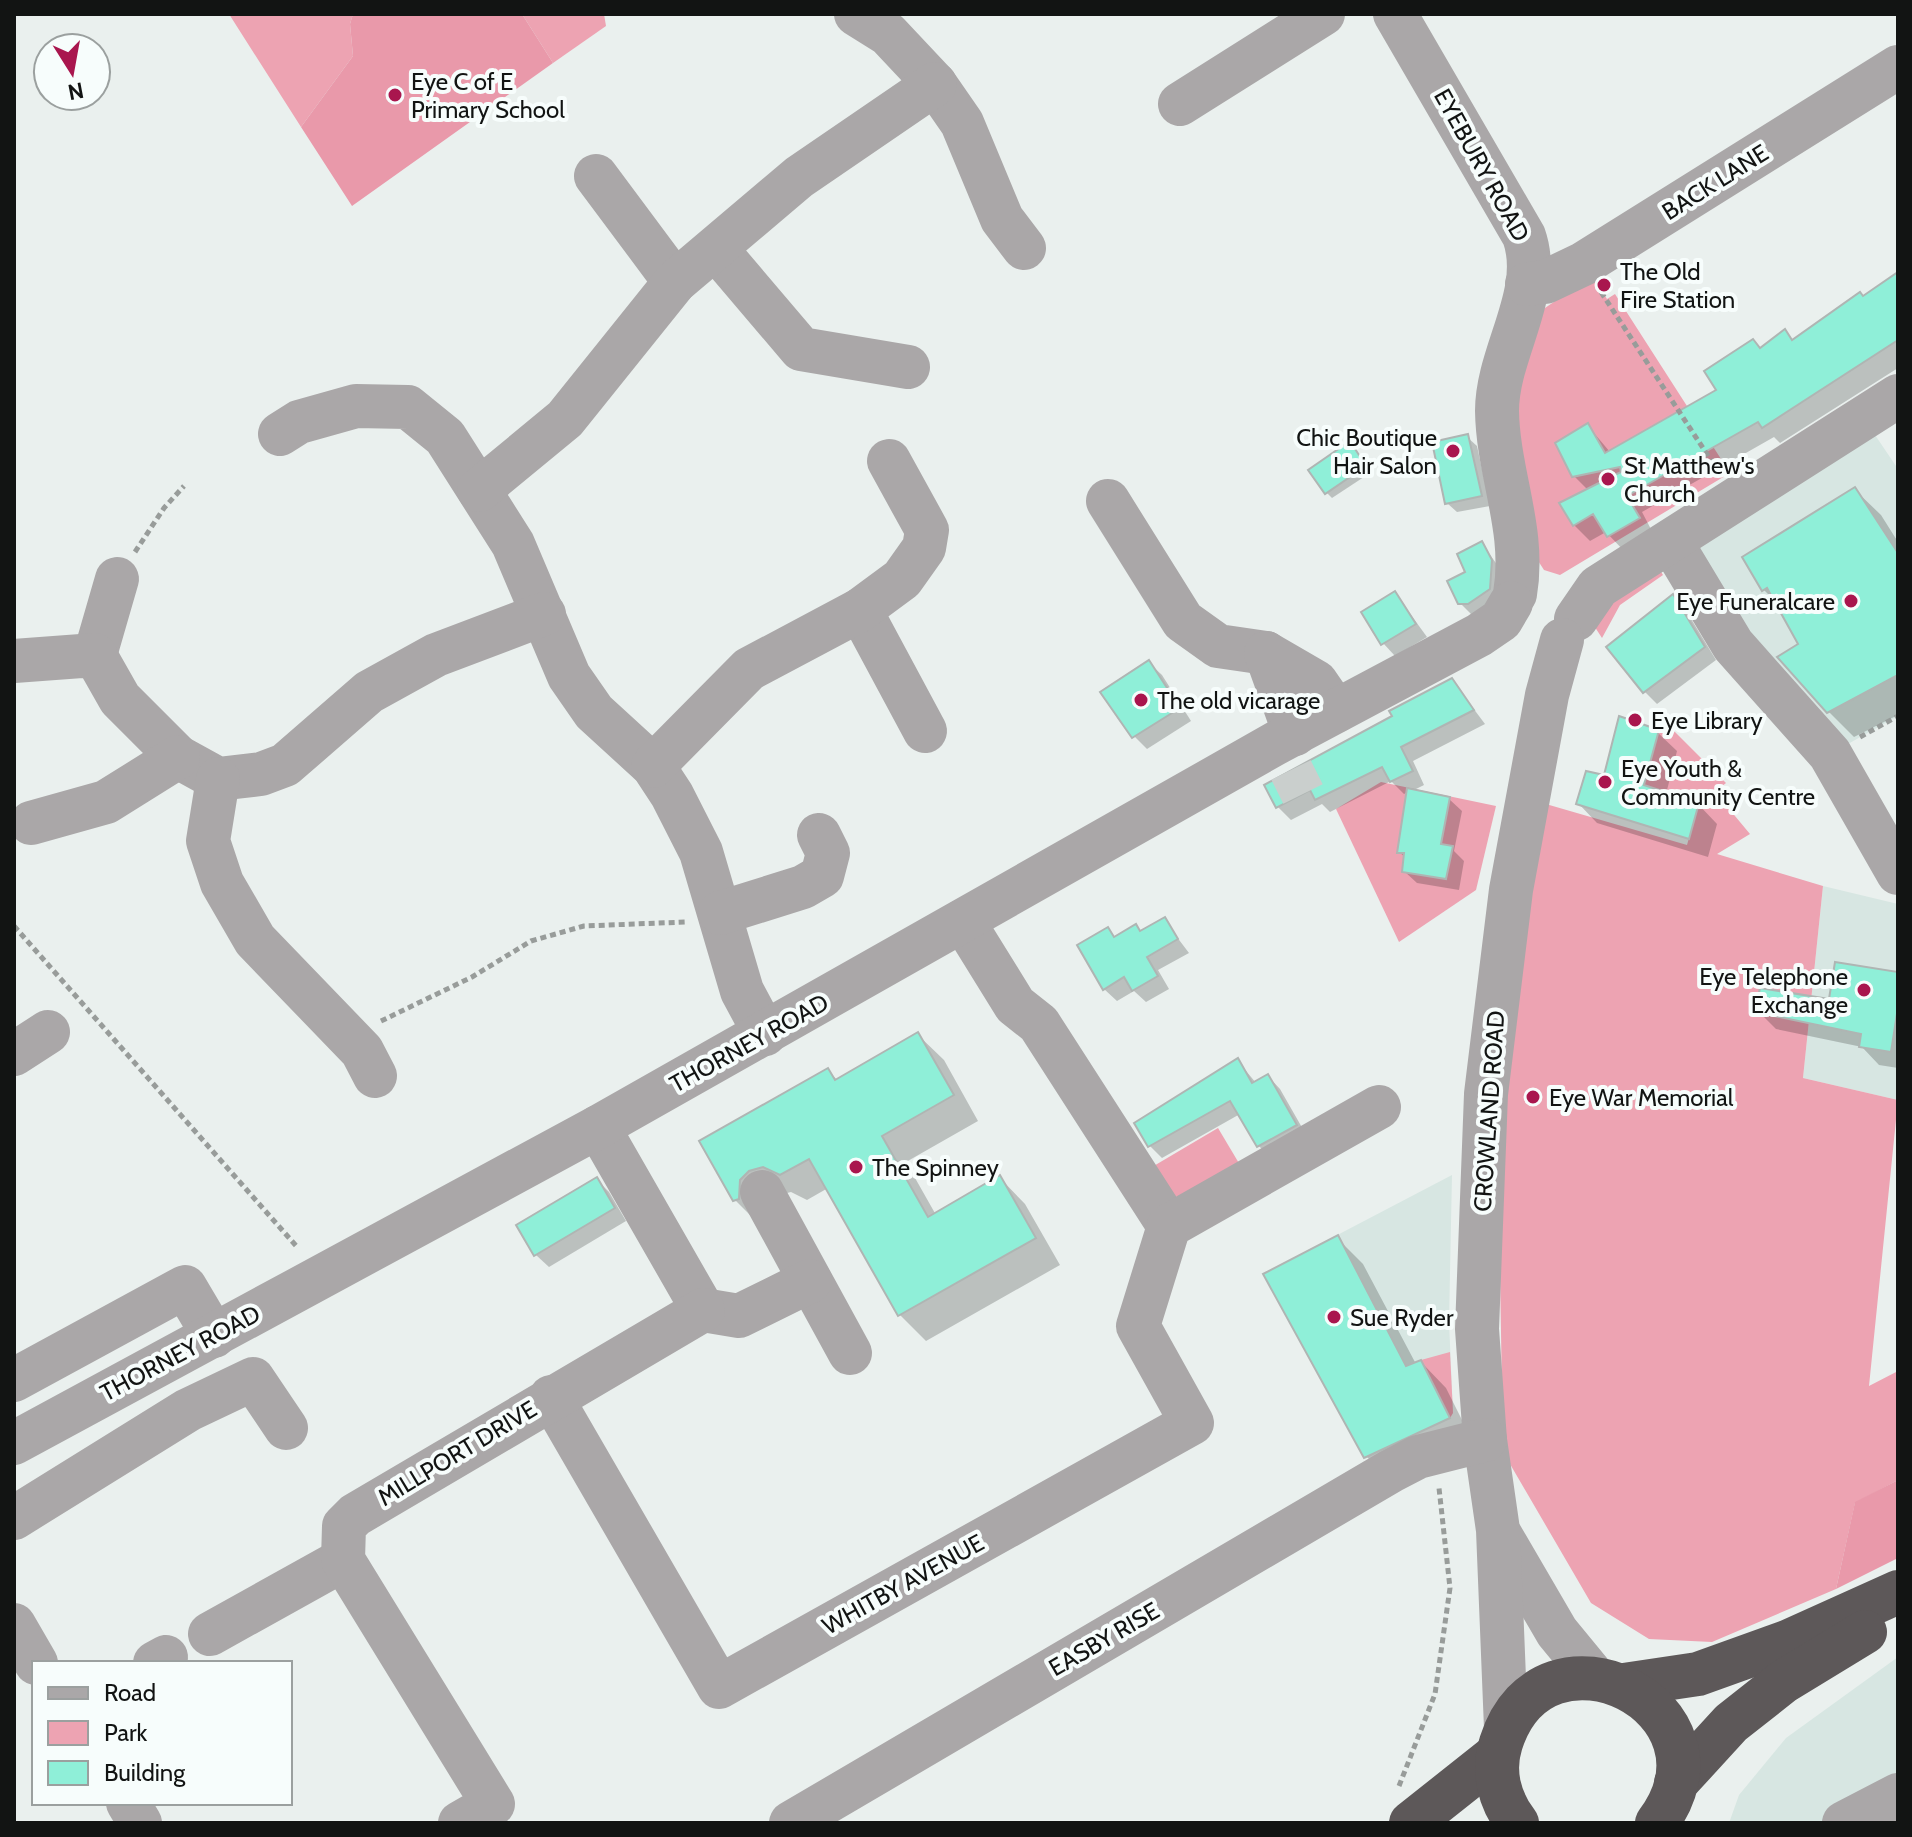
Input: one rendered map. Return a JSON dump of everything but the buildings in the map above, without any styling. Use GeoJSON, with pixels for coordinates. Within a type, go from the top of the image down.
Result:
{"type":"FeatureCollection","features":[{"type":"Feature","properties":{"kind":"highway"},"geometry":{"type":"LineString","coordinates":[[1517,1823],[1507,1809],[1498,1783],[1502,1741],[1521,1706],[1542,1689],[1567,1679],[1609,1681],[1698,1674],[1787,1642],[1898,1592]]}},
{"type":"Feature","properties":{"kind":"highway"},"geometry":{"type":"LineString","coordinates":[[1668,1809],[1731,1723],[1762,1699],[1898,1612]]}},
{"type":"Feature","properties":{"kind":"highway"},"geometry":{"type":"LineString","coordinates":[[1609,1681],[1646,1699],[1662,1717],[1673,1740],[1678,1761],[1668,1809]]}},
{"type":"Feature","properties":{"kind":"highway"},"geometry":{"type":"LineString","coordinates":[[1402,1811],[1502,1741]]}},
{"type":"Feature","properties":{"kind":"street"},"geometry":{"type":"LineString","coordinates":[[856,14],[888,34],[935,84],[962,123],[1002,219],[1024,248]]}},
{"type":"Feature","properties":{"kind":"street"},"geometry":{"type":"LineString","coordinates":[[1180,104],[1323,14]]}},
{"type":"Feature","properties":{"kind":"street","name":"EYEBURY ROAD"},"geometry":{"type":"LineString","coordinates":[[1395,14],[1524,236],[1530,254],[1527,284],[1502,368],[1497,411],[1547,606]]}},
{"type":"Feature","properties":{"kind":"street","name":"BACK LANE"},"geometry":{"type":"LineString","coordinates":[[1527,284],[1545,282],[1583,264],[1898,67]]}},
{"type":"Feature","properties":{"kind":"street"},"geometry":{"type":"LineString","coordinates":[[479,490],[565,419],[675,282],[799,177],[935,84]]}},
{"type":"Feature","properties":{"kind":"street"},"geometry":{"type":"LineString","coordinates":[[596,176],[675,282]]}},
{"type":"Feature","properties":{"kind":"street"},"geometry":{"type":"LineString","coordinates":[[716,249],[801,349],[908,367]]}},
{"type":"Feature","properties":{"kind":"street"},"geometry":{"type":"LineString","coordinates":[[1547,606],[1671,542],[1898,396]]}},
{"type":"Feature","properties":{"kind":"street"},"geometry":{"type":"LineString","coordinates":[[287,417],[356,406],[408,407],[445,437],[513,544],[569,676],[594,712],[653,766],[701,852],[742,991],[765,1034]]}},
{"type":"Feature","properties":{"kind":"street"},"geometry":{"type":"LineString","coordinates":[[653,766],[749,669],[860,610],[902,579],[924,548],[927,530],[889,461]]}},
{"type":"Feature","properties":{"kind":"street"},"geometry":{"type":"LineString","coordinates":[[1108,501],[1183,621],[1218,646],[1266,653],[1316,682],[1336,711]]}},
{"type":"Feature","properties":{"kind":"street"},"geometry":{"type":"LineString","coordinates":[[1671,542],[1733,645],[1830,754],[1898,873]]}},
{"type":"Feature","properties":{"kind":"street"},"geometry":{"type":"LineString","coordinates":[[117,579],[95,655],[120,699],[178,757],[218,779],[261,774],[285,765],[369,692],[436,655],[544,614]]}},
{"type":"Feature","properties":{"kind":"street","name":"THORNEY ROAD"},"geometry":{"type":"LineString","coordinates":[[14,1443],[598,1127],[963,921],[1288,749],[1336,711],[1479,635],[1547,606]]}},
{"type":"Feature","properties":{"kind":"street","name":"CROWLAND ROAD"},"geometry":{"type":"LineString","coordinates":[[1502,1741],[1498,1530],[1485,1440],[1477,1329],[1467,1251],[1511,890],[1547,695],[1547,606]]}},
{"type":"Feature","properties":{"kind":"street"},"geometry":{"type":"LineString","coordinates":[[860,610],[925,731]]}},
{"type":"Feature","properties":{"kind":"street"},"geometry":{"type":"LineString","coordinates":[[1266,653],[1288,749]]}},
{"type":"Feature","properties":{"kind":"street"},"geometry":{"type":"LineString","coordinates":[[14,661],[95,655]]}},
{"type":"Feature","properties":{"kind":"street"},"geometry":{"type":"LineString","coordinates":[[31,823],[106,802],[178,757]]}},
{"type":"Feature","properties":{"kind":"street"},"geometry":{"type":"LineString","coordinates":[[218,779],[208,841],[222,883],[255,940],[362,1051],[375,1076]]}},
{"type":"Feature","properties":{"kind":"street"},"geometry":{"type":"LineString","coordinates":[[720,913],[803,887],[822,876],[828,853],[819,835]]}},
{"type":"Feature","properties":{"kind":"street"},"geometry":{"type":"LineString","coordinates":[[963,921],[1015,1005],[1039,1024],[1169,1226],[1379,1107]]}},
{"type":"Feature","properties":{"kind":"street"},"geometry":{"type":"LineString","coordinates":[[598,1127],[703,1310],[739,1316],[810,1281]]}},
{"type":"Feature","properties":{"kind":"street"},"geometry":{"type":"LineString","coordinates":[[762,1192],[850,1353]]}},
{"type":"Feature","properties":{"kind":"street","name":"WHITBY AVENUE"},"geometry":{"type":"LineString","coordinates":[[551,1397],[719,1687],[1192,1423],[1138,1326],[1169,1226]]}},
{"type":"Feature","properties":{"kind":"street"},"geometry":{"type":"LineString","coordinates":[[14,1380],[195,1280],[214,1336]]}},
{"type":"Feature","properties":{"kind":"street","name":"MILLPORT DRIVE"},"geometry":{"type":"LineString","coordinates":[[343,1560],[344,1526],[355,1515],[703,1310]]}},
{"type":"Feature","properties":{"kind":"street"},"geometry":{"type":"LineString","coordinates":[[163,1362],[188,1410]]}},
{"type":"Feature","properties":{"kind":"street"},"geometry":{"type":"LineString","coordinates":[[14,1518],[188,1410],[253,1379],[286,1428]]}},
{"type":"Feature","properties":{"kind":"street","name":"EASBY RISE"},"geometry":{"type":"LineString","coordinates":[[791,1823],[1427,1466],[1485,1440]]}},
{"type":"Feature","properties":{"kind":"street","name":"CROWLAND ROAD"},"geometry":{"type":"LineString","coordinates":[[1498,1530],[1557,1632],[1609,1681]]}},
{"type":"Feature","properties":{"kind":"street"},"geometry":{"type":"LineString","coordinates":[[210,1634],[343,1560],[493,1804],[460,1823]]}},
{"type":"Feature","properties":{"kind":"street"},"geometry":{"type":"LineString","coordinates":[[14,1625],[35,1661]]}},
{"type":"Feature","properties":{"kind":"street"},"geometry":{"type":"LineString","coordinates":[[1844,1823],[1898,1795]]}},
{"type":"Feature","properties":{"kind":"street"},"geometry":{"type":"LineString","coordinates":[[129,1805],[140,1823]]}},
{"type":"Feature","properties":{"kind":"path"},"geometry":{"type":"LineString","coordinates":[[1583,264],[1736,499]]}},
{"type":"Feature","properties":{"kind":"path"},"geometry":{"type":"LineString","coordinates":[[117,579],[164,508],[184,486]]}},
{"type":"Feature","properties":{"kind":"path"},"geometry":{"type":"LineString","coordinates":[[348,1037],[472,977],[531,941],[584,926],[700,922],[720,913]]}},
{"type":"Feature","properties":{"kind":"path"},"geometry":{"type":"LineString","coordinates":[[14,926],[323,1276]]}},
{"type":"Feature","properties":{"kind":"path"},"geometry":{"type":"LineString","coordinates":[[1402,1811],[1435,1694],[1450,1588],[1427,1466]]}},
{"type":"Feature","properties":{"kind":"shaded area","name":"Eye C of E Primary School"},"geometry":{"type":"Polygon","coordinates":[[[353,14],[522,14],[553,63],[352,206],[301,127],[353,56],[350,24],[353,14]]]}},
{"type":"Feature","properties":{"kind":"shaded area"},"geometry":{"type":"Polygon","coordinates":[[[1873,432],[1898,469],[1898,716],[1830,754],[1671,542],[1873,432]]]}},
{"type":"Feature","properties":{"kind":"shaded area"},"geometry":{"type":"Polygon","coordinates":[[[1823,886],[1898,904],[1898,1100],[1803,1078],[1823,886]]]}},
{"type":"Feature","properties":{"kind":"shaded area"},"geometry":{"type":"Polygon","coordinates":[[[1452,1175],[1449,1322],[1453,1413],[1365,1459],[1263,1274],[1452,1175]]]}},
{"type":"Feature","properties":{"kind":"shaded area"},"geometry":{"type":"Polygon","coordinates":[[[1898,1480],[1898,1558],[1836,1589],[1855,1502],[1898,1480]]]}},
{"type":"Feature","properties":{"kind":"shaded area"},"geometry":{"type":"Polygon","coordinates":[[[1898,1657],[1898,1823],[1729,1823],[1739,1795],[1786,1738],[1898,1657]]]}},
{"type":"Feature","properties":{"kind":"green space"},"geometry":{"type":"Polygon","coordinates":[[[229,14],[353,14],[350,24],[353,56],[301,127],[229,14]]]}},
{"type":"Feature","properties":{"kind":"green space"},"geometry":{"type":"Polygon","coordinates":[[[522,14],[604,14],[606,26],[553,63],[522,14]]]}},
{"type":"Feature","properties":{"kind":"green space"},"geometry":{"type":"Polygon","coordinates":[[[1592,276],[1607,299],[1615,294],[1730,473],[1560,575],[1544,570],[1535,556],[1508,410],[1542,310],[1592,276]]]}},
{"type":"Feature","properties":{"kind":"green space"},"geometry":{"type":"Polygon","coordinates":[[[1660,570],[1663,575],[1620,605],[1602,638],[1589,618],[1660,570]]]}},
{"type":"Feature","properties":{"kind":"green space"},"geometry":{"type":"Polygon","coordinates":[[[1659,716],[1726,783],[1715,792],[1750,834],[1717,854],[1823,886],[1803,1078],[1898,1100],[1869,1386],[1898,1371],[1898,1480],[1855,1503],[1836,1589],[1712,1642],[1649,1639],[1591,1603],[1503,1452],[1498,1153],[1539,802],[1687,845],[1699,803],[1644,785],[1659,716]]]}},
{"type":"Feature","properties":{"kind":"green space"},"geometry":{"type":"Polygon","coordinates":[[[1381,782],[1496,806],[1476,890],[1399,942],[1336,809],[1381,782]]]}},
{"type":"Feature","properties":{"kind":"green space"},"geometry":{"type":"Polygon","coordinates":[[[1218,1128],[1243,1170],[1181,1198],[1174,1196],[1152,1167],[1218,1128]]]}},
{"type":"Feature","properties":{"kind":"green space"},"geometry":{"type":"Polygon","coordinates":[[[1450,1352],[1453,1413],[1450,1418],[1421,1360],[1450,1352]]]}},
{"type":"Feature","properties":{"kind":"tunnel"},"geometry":{"type":"LineString","coordinates":[[1291,770],[1303,794]]}},
{"type":"Feature","properties":{"kind":"place","name":"Eye C of E Primary School"},"geometry":{"type":"Point","coordinates":[395,95]}},
{"type":"Feature","properties":{"kind":"place","name":"The Old Fire Station"},"geometry":{"type":"Point","coordinates":[1604,285]}},
{"type":"Feature","properties":{"kind":"place","name":"Chic Boutique Hair Salon"},"geometry":{"type":"Point","coordinates":[1453,451]}},
{"type":"Feature","properties":{"kind":"place","name":"St Matthew's Church"},"geometry":{"type":"Point","coordinates":[1608,479]}},
{"type":"Feature","properties":{"kind":"place","name":"Eye Funeralcare"},"geometry":{"type":"Point","coordinates":[1851,601]}},
{"type":"Feature","properties":{"kind":"place","name":"The old vicarage"},"geometry":{"type":"Point","coordinates":[1141,700]}},
{"type":"Feature","properties":{"kind":"place","name":"Eye Library"},"geometry":{"type":"Point","coordinates":[1635,720]}},
{"type":"Feature","properties":{"kind":"place","name":"Eye Youth & Community Centre"},"geometry":{"type":"Point","coordinates":[1605,782]}},
{"type":"Feature","properties":{"kind":"place","name":"Eye Telephone Exchange"},"geometry":{"type":"Point","coordinates":[1864,990]}},
{"type":"Feature","properties":{"kind":"place","name":"Eye War Memorial"},"geometry":{"type":"Point","coordinates":[1533,1097]}},
{"type":"Feature","properties":{"kind":"place","name":"The Spinney"},"geometry":{"type":"Point","coordinates":[856,1167]}},
{"type":"Feature","properties":{"kind":"place","name":"Sue Ryder"},"geometry":{"type":"Point","coordinates":[1334,1317]}}]}
